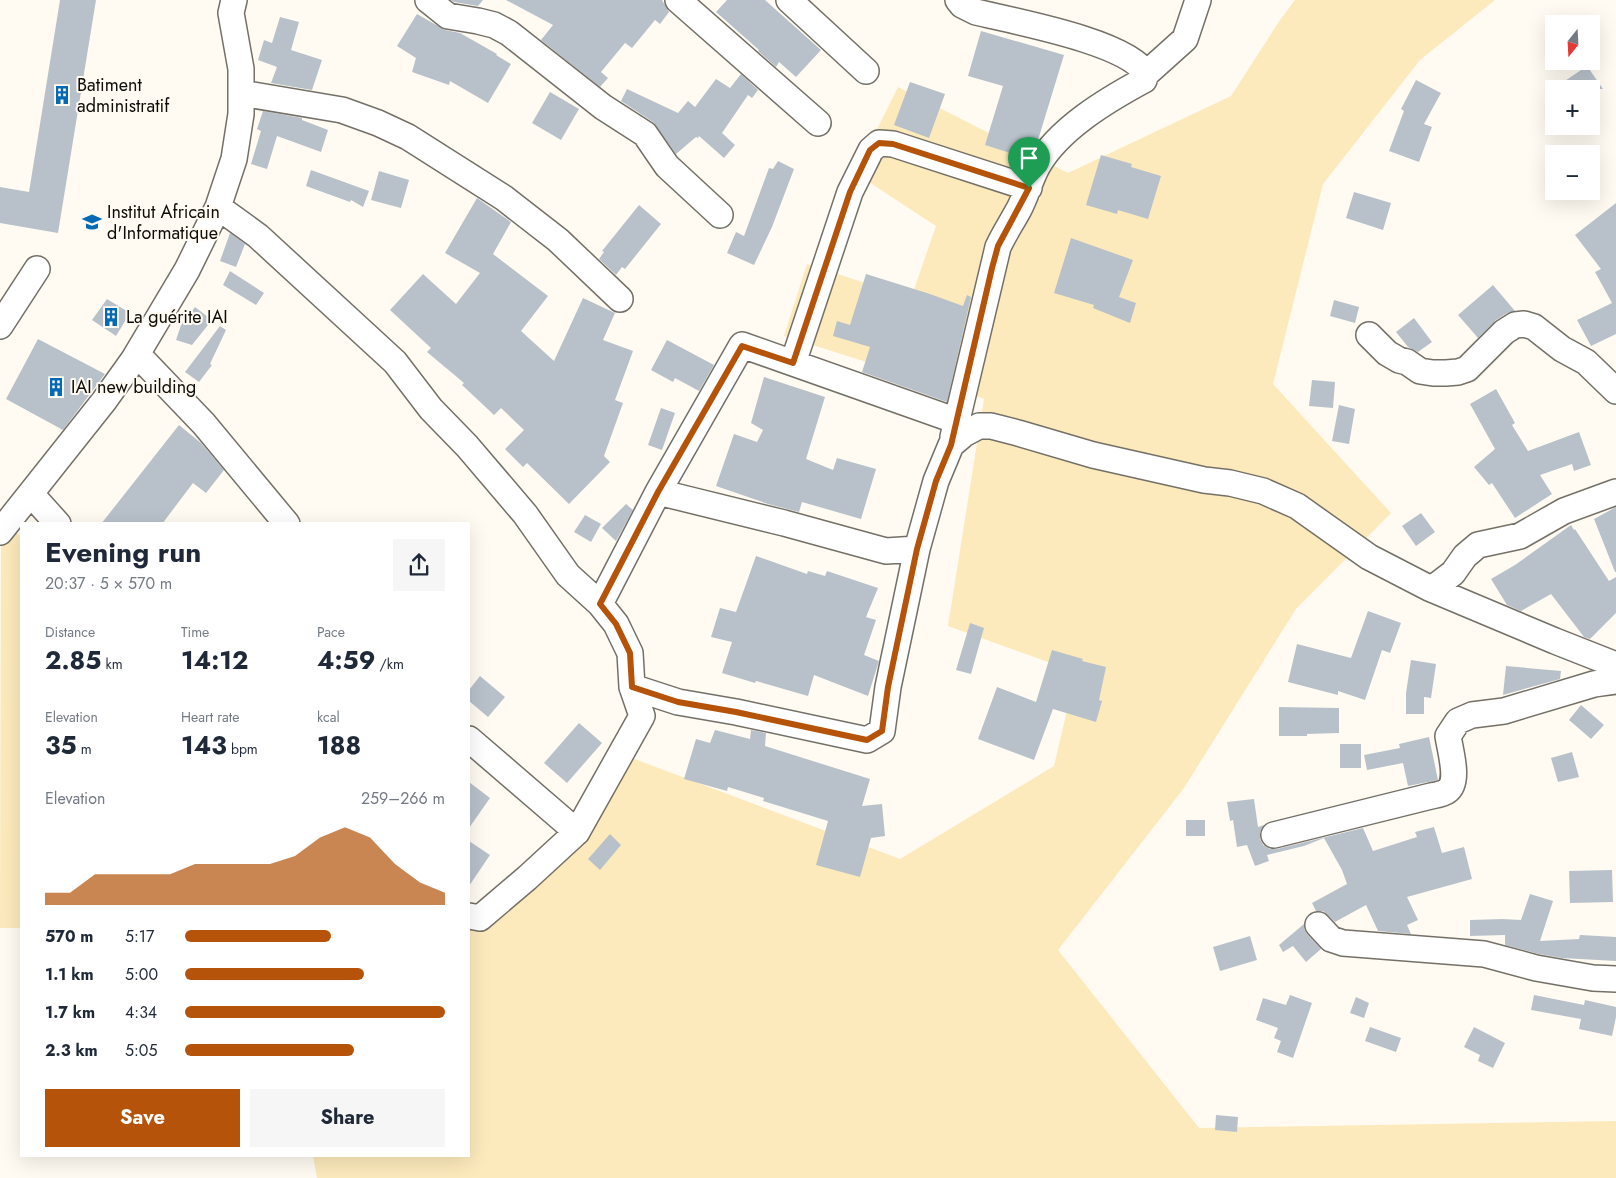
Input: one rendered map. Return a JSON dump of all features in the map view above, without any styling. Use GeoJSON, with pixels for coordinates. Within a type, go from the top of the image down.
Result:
{"type":"FeatureCollection","features":[{"type":"Feature","properties":{"kind":"street"},"geometry":{"type":"LineString","coordinates":[[0,532],[104,401],[137,354],[208,230],[234,159],[241,114],[241,69],[231,13],[234,0]]}},
{"type":"Feature","properties":{"kind":"street"},"geometry":{"type":"LineString","coordinates":[[428,0],[448,16],[494,25],[509,33],[603,107],[645,134],[668,166],[720,215]]}},
{"type":"Feature","properties":{"kind":"street"},"geometry":{"type":"LineString","coordinates":[[678,0],[818,123]]}},
{"type":"Feature","properties":{"kind":"street"},"geometry":{"type":"LineString","coordinates":[[789,0],[866,71]]}},
{"type":"Feature","properties":{"kind":"street"},"geometry":{"type":"LineString","coordinates":[[958,0],[976,12],[1085,40],[1115,50],[1143,68],[1146,74]]}},
{"type":"Feature","properties":{"kind":"street"},"geometry":{"type":"LineString","coordinates":[[632,687],[678,702],[736,712],[867,740],[882,731],[888,687],[917,549],[936,481],[951,445],[998,246],[1029,188],[1038,166],[1055,144],[1081,118],[1121,92],[1144,80],[1146,74],[1185,39],[1198,0]]}},
{"type":"Feature","properties":{"kind":"street"},"geometry":{"type":"LineString","coordinates":[[241,93],[342,110],[378,123],[408,137],[504,198],[558,240],[620,298]]}},
{"type":"Feature","properties":{"kind":"street"},"geometry":{"type":"LineString","coordinates":[[793,363],[850,192],[870,150],[879,143],[893,144],[1029,188]]}},
{"type":"Feature","properties":{"kind":"street"},"geometry":{"type":"LineString","coordinates":[[218,207],[258,236],[395,362],[431,409],[468,446],[524,514],[568,575],[600,604],[616,624],[630,653],[632,687],[642,716],[577,832],[480,918],[470,916]]}},
{"type":"Feature","properties":{"kind":"street"},"geometry":{"type":"LineString","coordinates":[[0,326],[37,269]]}},
{"type":"Feature","properties":{"kind":"street"},"geometry":{"type":"LineString","coordinates":[[1369,335],[1387,353],[1407,362],[1420,371],[1446,373],[1467,369],[1504,332],[1515,325],[1524,324],[1534,327],[1562,349],[1586,362],[1616,391]]}},
{"type":"Feature","properties":{"kind":"street"},"geometry":{"type":"LineString","coordinates":[[600,604],[658,492],[742,346],[957,421]]}},
{"type":"Feature","properties":{"kind":"street"},"geometry":{"type":"LineString","coordinates":[[137,354],[204,424],[285,522]]}},
{"type":"Feature","properties":{"kind":"street"},"geometry":{"type":"LineString","coordinates":[[951,445],[964,434],[979,426],[991,426],[1093,455],[1263,491],[1297,506],[1369,556],[1432,589],[1616,665]]}},
{"type":"Feature","properties":{"kind":"street"},"geometry":{"type":"LineString","coordinates":[[658,492],[784,523],[886,551],[917,549]]}},
{"type":"Feature","properties":{"kind":"street"},"geometry":{"type":"LineString","coordinates":[[1432,589],[1453,573],[1464,556],[1478,545],[1520,536],[1564,510],[1616,492]]}},
{"type":"Feature","properties":{"kind":"street"},"geometry":{"type":"LineString","coordinates":[[31,494],[56,522]]}},
{"type":"Feature","properties":{"kind":"street"},"geometry":{"type":"LineString","coordinates":[[1274,835],[1447,791],[1454,782],[1454,770],[1448,736],[1458,721],[1472,715],[1504,711],[1594,684],[1616,681]]}},
{"type":"Feature","properties":{"kind":"street"},"geometry":{"type":"LineString","coordinates":[[470,740],[577,832]]}},
{"type":"Feature","properties":{"kind":"street"},"geometry":{"type":"LineString","coordinates":[[1318,925],[1331,939],[1344,943],[1484,954],[1536,968],[1593,978],[1616,979]]}},
{"type":"Feature","properties":{"kind":"shaded area"},"geometry":{"type":"Polygon","coordinates":[[[1295,0],[1495,0],[1420,60],[1323,184],[1273,384],[1391,513],[1296,609],[1184,788],[1058,950],[1199,1128],[1616,1121],[1616,1178],[317,1178],[313,1157],[470,1157],[470,913],[488,926],[624,755],[900,859],[1054,766],[1076,672],[948,626],[984,399],[784,336],[807,264],[911,298],[936,226],[855,173],[898,87],[1068,173],[1231,96],[1295,0]]]}},
{"type":"Feature","properties":{"kind":"shaded area"},"geometry":{"type":"Polygon","coordinates":[[[1,518],[20,536],[20,928],[0,928],[1,518]]]}},
{"type":"Feature","properties":{"kind":"building","name":"Batiment administratif"},"geometry":{"type":"Polygon","coordinates":[[[60,0],[96,0],[58,233],[0,223],[0,187],[29,192],[60,0]]]}},
{"type":"Feature","properties":{"kind":"building"},"geometry":{"type":"Polygon","coordinates":[[[451,0],[483,0],[478,6],[451,0]]]}},
{"type":"Feature","properties":{"kind":"building"},"geometry":{"type":"Polygon","coordinates":[[[506,0],[662,0],[669,12],[660,24],[655,20],[632,48],[625,43],[601,72],[608,78],[600,87],[541,40],[553,25],[506,0]]]}},
{"type":"Feature","properties":{"kind":"building"},"geometry":{"type":"Polygon","coordinates":[[[727,0],[765,0],[821,50],[796,77],[779,62],[776,67],[716,12],[727,0]]]}},
{"type":"Feature","properties":{"kind":"building"},"geometry":{"type":"Polygon","coordinates":[[[417,14],[445,30],[460,33],[511,64],[488,103],[450,81],[449,85],[412,72],[416,58],[397,46],[417,14]]]}},
{"type":"Feature","properties":{"kind":"building"},"geometry":{"type":"Polygon","coordinates":[[[280,17],[299,22],[291,50],[322,60],[312,90],[271,83],[277,67],[258,60],[264,40],[272,43],[280,17]]]}},
{"type":"Feature","properties":{"kind":"building"},"geometry":{"type":"Polygon","coordinates":[[[981,31],[1064,55],[1038,140],[1026,158],[985,145],[1003,86],[968,76],[981,31]]]}},
{"type":"Feature","properties":{"kind":"building"},"geometry":{"type":"Polygon","coordinates":[[[1581,70],[1590,70],[1597,80],[1566,80],[1581,70]]]}},
{"type":"Feature","properties":{"kind":"building"},"geometry":{"type":"Polygon","coordinates":[[[741,74],[758,90],[752,98],[748,95],[722,133],[735,145],[724,158],[699,136],[676,154],[653,122],[621,101],[627,89],[678,113],[688,101],[695,107],[716,79],[730,88],[741,74]]]}},
{"type":"Feature","properties":{"kind":"building"},"geometry":{"type":"Polygon","coordinates":[[[1416,80],[1441,93],[1424,124],[1432,127],[1419,162],[1389,151],[1404,111],[1401,109],[1416,80]]]}},
{"type":"Feature","properties":{"kind":"building"},"geometry":{"type":"Polygon","coordinates":[[[910,82],[945,94],[929,138],[894,125],[910,82]]]}},
{"type":"Feature","properties":{"kind":"building"},"geometry":{"type":"Polygon","coordinates":[[[550,92],[579,109],[561,140],[532,123],[550,92]]]}},
{"type":"Feature","properties":{"kind":"building"},"geometry":{"type":"Polygon","coordinates":[[[263,111],[302,118],[302,120],[328,130],[321,152],[277,136],[267,169],[251,164],[261,131],[257,129],[263,111]]]}},
{"type":"Feature","properties":{"kind":"building"},"geometry":{"type":"Polygon","coordinates":[[[1101,155],[1132,164],[1131,167],[1161,176],[1148,219],[1118,210],[1117,214],[1086,205],[1101,155]]]}},
{"type":"Feature","properties":{"kind":"building"},"geometry":{"type":"Polygon","coordinates":[[[778,161],[794,169],[772,227],[754,265],[727,253],[736,232],[744,236],[769,168],[773,169],[778,161]]]}},
{"type":"Feature","properties":{"kind":"building"},"geometry":{"type":"Polygon","coordinates":[[[311,170],[369,191],[363,207],[351,200],[350,202],[306,186],[311,170]]]}},
{"type":"Feature","properties":{"kind":"building"},"geometry":{"type":"Polygon","coordinates":[[[379,171],[409,180],[401,208],[371,200],[379,171]]]}},
{"type":"Feature","properties":{"kind":"building"},"geometry":{"type":"Polygon","coordinates":[[[1354,192],[1391,203],[1383,230],[1346,218],[1354,192]]]}},
{"type":"Feature","properties":{"kind":"building"},"geometry":{"type":"Polygon","coordinates":[[[477,198],[511,222],[493,254],[548,296],[521,331],[554,361],[583,298],[615,313],[603,340],[633,351],[615,400],[623,403],[604,456],[610,462],[569,504],[527,463],[523,467],[505,449],[524,430],[501,408],[494,415],[462,385],[464,383],[427,352],[431,348],[390,310],[423,274],[456,304],[480,273],[445,253],[477,198]]]}},
{"type":"Feature","properties":{"kind":"building"},"geometry":{"type":"Polygon","coordinates":[[[1616,203],[1616,334],[1591,346],[1577,320],[1612,303],[1595,272],[1601,269],[1575,235],[1616,203]]]}},
{"type":"Feature","properties":{"kind":"building"},"geometry":{"type":"Polygon","coordinates":[[[639,205],[661,224],[625,269],[622,267],[616,275],[599,259],[604,252],[602,251],[639,205]]]}},
{"type":"Feature","properties":{"kind":"building"},"geometry":{"type":"Polygon","coordinates":[[[230,233],[245,244],[236,267],[220,261],[230,233]]]}},
{"type":"Feature","properties":{"kind":"building"},"geometry":{"type":"Polygon","coordinates":[[[1071,238],[1133,260],[1119,297],[1136,303],[1130,323],[1093,308],[1094,305],[1054,293],[1071,238]]]}},
{"type":"Feature","properties":{"kind":"building"},"geometry":{"type":"Polygon","coordinates":[[[230,271],[264,293],[256,305],[223,285],[230,271]]]}},
{"type":"Feature","properties":{"kind":"building"},"geometry":{"type":"Polygon","coordinates":[[[866,274],[963,306],[967,295],[971,297],[947,402],[862,372],[870,347],[833,336],[837,321],[850,325],[866,274]]]}},
{"type":"Feature","properties":{"kind":"building"},"geometry":{"type":"Polygon","coordinates":[[[1493,285],[1515,311],[1507,313],[1496,320],[1478,338],[1458,315],[1493,285]]]}},
{"type":"Feature","properties":{"kind":"building","name":"La guérite IAI"},"geometry":{"type":"Polygon","coordinates":[[[107,299],[130,313],[116,336],[92,320],[107,299]]]}},
{"type":"Feature","properties":{"kind":"building"},"geometry":{"type":"Polygon","coordinates":[[[1334,300],[1359,307],[1355,323],[1330,316],[1334,300]]]}},
{"type":"Feature","properties":{"kind":"building"},"geometry":{"type":"Polygon","coordinates":[[[195,307],[212,320],[192,345],[176,340],[181,325],[195,307]]]}},
{"type":"Feature","properties":{"kind":"building"},"geometry":{"type":"Polygon","coordinates":[[[1414,318],[1432,342],[1418,352],[1408,347],[1396,332],[1414,318]]]}},
{"type":"Feature","properties":{"kind":"building"},"geometry":{"type":"Polygon","coordinates":[[[220,326],[226,330],[210,364],[212,365],[199,382],[185,372],[220,326]]]}},
{"type":"Feature","properties":{"kind":"building","name":"IAI new building"},"geometry":{"type":"Polygon","coordinates":[[[38,339],[105,374],[63,430],[6,399],[38,339]]]}},
{"type":"Feature","properties":{"kind":"building"},"geometry":{"type":"Polygon","coordinates":[[[667,340],[714,365],[699,391],[675,378],[673,382],[651,370],[667,340]]]}},
{"type":"Feature","properties":{"kind":"building"},"geometry":{"type":"Polygon","coordinates":[[[764,377],[825,397],[806,459],[833,470],[837,458],[876,469],[861,519],[802,502],[799,512],[768,504],[716,486],[734,434],[757,442],[763,430],[751,423],[764,377]]]}},
{"type":"Feature","properties":{"kind":"building"},"geometry":{"type":"Polygon","coordinates":[[[1312,380],[1335,382],[1333,408],[1309,406],[1312,380]]]}},
{"type":"Feature","properties":{"kind":"building"},"geometry":{"type":"Polygon","coordinates":[[[1496,389],[1515,423],[1512,425],[1528,451],[1579,432],[1591,465],[1574,471],[1572,464],[1540,475],[1552,494],[1515,518],[1492,483],[1489,485],[1474,467],[1495,449],[1470,404],[1496,389]]]}},
{"type":"Feature","properties":{"kind":"building"},"geometry":{"type":"Polygon","coordinates":[[[1339,405],[1355,409],[1349,444],[1332,441],[1339,405]]]}},
{"type":"Feature","properties":{"kind":"building"},"geometry":{"type":"Polygon","coordinates":[[[661,408],[675,413],[662,450],[648,445],[661,408]]]}},
{"type":"Feature","properties":{"kind":"building"},"geometry":{"type":"Polygon","coordinates":[[[179,425],[201,443],[224,470],[206,493],[193,483],[164,522],[103,522],[179,425]]]}},
{"type":"Feature","properties":{"kind":"building"},"geometry":{"type":"Polygon","coordinates":[[[626,504],[633,510],[616,541],[602,528],[626,504]]]}},
{"type":"Feature","properties":{"kind":"building"},"geometry":{"type":"Polygon","coordinates":[[[1616,507],[1616,572],[1615,572],[1594,519],[1616,507]]]}},
{"type":"Feature","properties":{"kind":"building"},"geometry":{"type":"Polygon","coordinates":[[[1421,513],[1435,532],[1416,546],[1402,526],[1421,513]]]}},
{"type":"Feature","properties":{"kind":"building"},"geometry":{"type":"Polygon","coordinates":[[[585,515],[601,524],[591,542],[574,532],[585,515]]]}},
{"type":"Feature","properties":{"kind":"building"},"geometry":{"type":"Polygon","coordinates":[[[1571,525],[1609,581],[1616,577],[1616,613],[1590,639],[1584,637],[1551,594],[1521,611],[1507,605],[1491,579],[1515,565],[1571,525]]]}},
{"type":"Feature","properties":{"kind":"building"},"geometry":{"type":"Polygon","coordinates":[[[756,556],[807,574],[808,571],[825,576],[827,571],[878,588],[866,617],[876,620],[864,655],[879,661],[868,696],[814,675],[808,696],[722,673],[732,642],[711,637],[720,608],[736,612],[756,556]]]}},
{"type":"Feature","properties":{"kind":"building"},"geometry":{"type":"Polygon","coordinates":[[[1368,611],[1401,623],[1390,653],[1382,650],[1365,700],[1338,691],[1338,695],[1288,682],[1297,644],[1351,658],[1368,611]]]}},
{"type":"Feature","properties":{"kind":"building"},"geometry":{"type":"Polygon","coordinates":[[[970,623],[984,628],[971,674],[956,670],[970,623]]]}},
{"type":"Feature","properties":{"kind":"building"},"geometry":{"type":"Polygon","coordinates":[[[1052,650],[1106,667],[1099,700],[1102,701],[1096,722],[1053,709],[1034,760],[978,739],[997,687],[1036,702],[1052,650]]]}},
{"type":"Feature","properties":{"kind":"building"},"geometry":{"type":"Polygon","coordinates":[[[1411,660],[1436,664],[1431,698],[1424,697],[1424,714],[1406,714],[1406,693],[1411,660]]]}},
{"type":"Feature","properties":{"kind":"building"},"geometry":{"type":"Polygon","coordinates":[[[1506,666],[1561,671],[1560,679],[1503,695],[1506,666]]]}},
{"type":"Feature","properties":{"kind":"building"},"geometry":{"type":"Polygon","coordinates":[[[480,676],[505,697],[488,717],[470,702],[470,689],[480,676]]]}},
{"type":"Feature","properties":{"kind":"building"},"geometry":{"type":"Polygon","coordinates":[[[1581,705],[1604,725],[1591,739],[1569,720],[1581,705]]]}},
{"type":"Feature","properties":{"kind":"building"},"geometry":{"type":"Polygon","coordinates":[[[1279,707],[1339,708],[1339,733],[1279,736],[1279,707]]]}},
{"type":"Feature","properties":{"kind":"building"},"geometry":{"type":"Polygon","coordinates":[[[579,723],[602,743],[567,783],[544,763],[579,723]]]}},
{"type":"Feature","properties":{"kind":"building"},"geometry":{"type":"Polygon","coordinates":[[[715,730],[750,739],[751,730],[766,733],[765,746],[870,779],[862,806],[882,804],[885,836],[871,838],[860,877],[816,865],[828,821],[763,801],[764,798],[728,787],[727,791],[684,779],[696,739],[710,743],[715,730]]]}},
{"type":"Feature","properties":{"kind":"building"},"geometry":{"type":"Polygon","coordinates":[[[1429,737],[1438,780],[1408,786],[1403,763],[1367,770],[1364,755],[1400,748],[1399,744],[1429,737]]]}},
{"type":"Feature","properties":{"kind":"building"},"geometry":{"type":"Polygon","coordinates":[[[1340,744],[1361,744],[1361,768],[1340,768],[1340,744]]]}},
{"type":"Feature","properties":{"kind":"building"},"geometry":{"type":"Polygon","coordinates":[[[1572,752],[1579,777],[1558,782],[1551,758],[1572,752]]]}},
{"type":"Feature","properties":{"kind":"building"},"geometry":{"type":"Polygon","coordinates":[[[470,783],[490,798],[470,827],[470,783]]]}},
{"type":"Feature","properties":{"kind":"building"},"geometry":{"type":"Polygon","coordinates":[[[1254,799],[1258,827],[1264,825],[1260,832],[1260,839],[1263,845],[1270,849],[1277,849],[1363,828],[1373,851],[1417,837],[1415,832],[1434,827],[1442,853],[1464,847],[1472,879],[1407,897],[1418,920],[1407,925],[1411,934],[1378,931],[1366,905],[1335,922],[1323,911],[1316,911],[1312,903],[1347,884],[1342,870],[1324,838],[1304,846],[1267,855],[1269,861],[1255,866],[1247,845],[1237,847],[1233,820],[1230,821],[1227,802],[1254,799]]]}},
{"type":"Feature","properties":{"kind":"building"},"geometry":{"type":"Polygon","coordinates":[[[1186,820],[1205,820],[1205,836],[1186,836],[1186,820]]]}},
{"type":"Feature","properties":{"kind":"building"},"geometry":{"type":"Polygon","coordinates":[[[610,834],[621,845],[600,870],[588,859],[610,834]]]}},
{"type":"Feature","properties":{"kind":"building"},"geometry":{"type":"Polygon","coordinates":[[[470,842],[490,855],[470,885],[470,842]]]}},
{"type":"Feature","properties":{"kind":"building"},"geometry":{"type":"Polygon","coordinates":[[[1612,870],[1613,902],[1570,903],[1569,871],[1612,870]]]}},
{"type":"Feature","properties":{"kind":"building"},"geometry":{"type":"Polygon","coordinates":[[[1530,894],[1553,901],[1540,941],[1579,939],[1580,935],[1616,937],[1616,961],[1562,958],[1539,954],[1505,945],[1505,935],[1470,936],[1470,920],[1521,920],[1530,894]]]}},
{"type":"Feature","properties":{"kind":"building"},"geometry":{"type":"Polygon","coordinates":[[[1304,924],[1307,934],[1321,949],[1306,962],[1293,946],[1283,952],[1279,945],[1304,924]]]}},
{"type":"Feature","properties":{"kind":"building"},"geometry":{"type":"Polygon","coordinates":[[[1250,936],[1257,960],[1220,971],[1213,947],[1250,936]]]}},
{"type":"Feature","properties":{"kind":"building"},"geometry":{"type":"Polygon","coordinates":[[[1290,995],[1312,1003],[1293,1058],[1277,1052],[1281,1041],[1274,1038],[1278,1028],[1256,1020],[1263,998],[1286,1005],[1290,995]]]}},
{"type":"Feature","properties":{"kind":"building"},"geometry":{"type":"Polygon","coordinates":[[[1534,995],[1584,1005],[1585,1000],[1616,1007],[1612,1036],[1579,1029],[1581,1019],[1531,1010],[1534,995]]]}},
{"type":"Feature","properties":{"kind":"building"},"geometry":{"type":"Polygon","coordinates":[[[1356,997],[1369,1003],[1364,1018],[1350,1013],[1356,997]]]}},
{"type":"Feature","properties":{"kind":"building"},"geometry":{"type":"Polygon","coordinates":[[[1370,1027],[1401,1038],[1396,1052],[1365,1041],[1370,1027]]]}},
{"type":"Feature","properties":{"kind":"building"},"geometry":{"type":"Polygon","coordinates":[[[1474,1027],[1505,1043],[1493,1068],[1478,1061],[1480,1055],[1464,1047],[1474,1027]]]}},
{"type":"Feature","properties":{"kind":"building"},"geometry":{"type":"Polygon","coordinates":[[[1216,1115],[1238,1117],[1237,1132],[1215,1130],[1216,1115]]]}},
{"type":"Feature","properties":{"kind":"place","name":"Batiment administratif"},"geometry":{"type":"Point","coordinates":[62,95]}},
{"type":"Feature","properties":{"kind":"place","name":"Institut Africain d'Informatique"},"geometry":{"type":"Point","coordinates":[92,222]}},
{"type":"Feature","properties":{"kind":"place","name":"La guérite IAI"},"geometry":{"type":"Point","coordinates":[111,317]}},
{"type":"Feature","properties":{"kind":"place","name":"IAI new building"},"geometry":{"type":"Point","coordinates":[56,387]}},
{"type":"Feature","properties":{"kind":"route"},"geometry":{"type":"LineString","coordinates":[[879,143],[893,144],[1029,188],[1019,210],[998,246],[992,268],[951,445],[936,481],[917,549],[888,687],[882,731],[867,740],[736,712],[678,702],[632,687],[630,653],[616,624],[600,604],[658,492],[742,346],[793,363],[850,192],[870,150],[879,143]]}}]}
